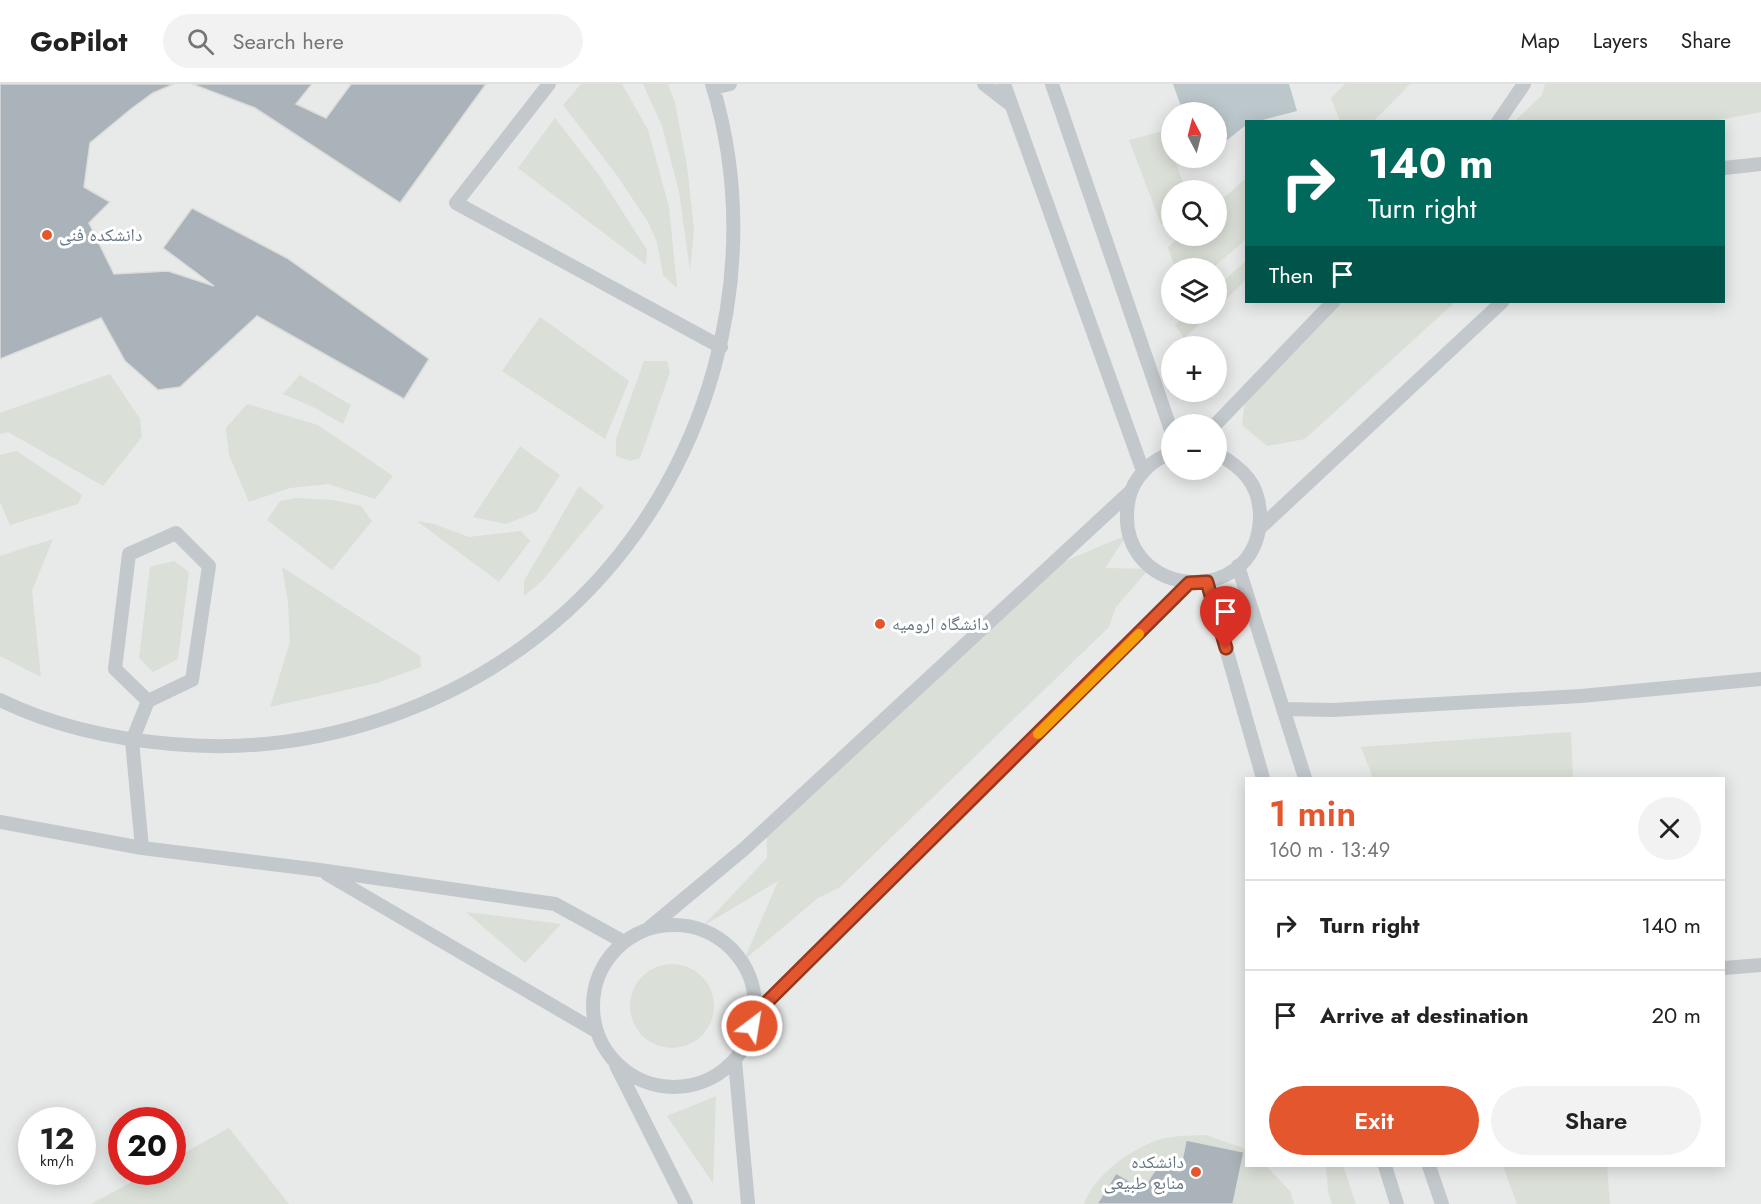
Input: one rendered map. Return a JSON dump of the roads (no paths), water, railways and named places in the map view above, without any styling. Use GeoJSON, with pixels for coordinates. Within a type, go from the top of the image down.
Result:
{"type":"FeatureCollection","features":[{"type":"Feature","properties":{"kind":"lane"},"geometry":{"type":"LineString","coordinates":[[549,84],[456,204],[721,347]]}},
{"type":"Feature","properties":{"kind":"lane"},"geometry":{"type":"LineString","coordinates":[[0,700],[15,708],[72,728],[132,741],[210,748],[288,743],[364,726],[426,702],[504,660],[566,612],[619,555],[663,491],[698,421],[721,347],[731,282],[734,217],[728,152],[713,86],[730,84]]}},
{"type":"Feature","properties":{"kind":"lane"},"geometry":{"type":"LineString","coordinates":[[984,84],[1011,106]]}},
{"type":"Feature","properties":{"kind":"lane"},"geometry":{"type":"LineString","coordinates":[[1004,84],[1143,471]]}},
{"type":"Feature","properties":{"kind":"lane"},"geometry":{"type":"LineString","coordinates":[[1052,84],[1165,414]]}},
{"type":"Feature","properties":{"kind":"lane"},"geometry":{"type":"LineString","coordinates":[[1499,120],[1524,84]]}},
{"type":"Feature","properties":{"kind":"lane"},"geometry":{"type":"LineString","coordinates":[[1725,168],[1761,164]]}},
{"type":"Feature","properties":{"kind":"lane"},"geometry":{"type":"LineString","coordinates":[[1226,414],[1332,303]]}},
{"type":"Feature","properties":{"kind":"lane"},"geometry":{"type":"LineString","coordinates":[[1260,528],[1501,303]]}},
{"type":"Feature","properties":{"kind":"lane"},"geometry":{"type":"LineString","coordinates":[[686,1204],[615,1063],[604,1048],[596,1031],[592,1006],[596,982],[607,960],[624,942],[648,930],[744,849],[1130,492],[1143,471],[1161,458]]}},
{"type":"Feature","properties":{"kind":"lane"},"geometry":{"type":"LineString","coordinates":[[1130,492],[1126,512],[1128,533],[1137,552],[1150,568],[1168,579],[1189,583],[1218,579],[1238,566],[1248,556],[1256,543],[1260,528],[1260,505],[1252,482],[1237,465],[1227,459]]}},
{"type":"Feature","properties":{"kind":"lane"},"geometry":{"type":"LineString","coordinates":[[142,848],[132,741],[148,701],[192,680],[209,566],[176,533],[129,554],[115,669],[148,701]]}},
{"type":"Feature","properties":{"kind":"lane"},"geometry":{"type":"LineString","coordinates":[[1238,566],[1305,777]]}},
{"type":"Feature","properties":{"kind":"lane"},"geometry":{"type":"LineString","coordinates":[[1207,582],[1263,777]]}},
{"type":"Feature","properties":{"kind":"lane"},"geometry":{"type":"LineString","coordinates":[[756,1013],[1189,583]]}},
{"type":"Feature","properties":{"kind":"lane"},"geometry":{"type":"LineString","coordinates":[[1284,709],[1333,710],[1581,696],[1761,679]]}},
{"type":"Feature","properties":{"kind":"lane"},"geometry":{"type":"LineString","coordinates":[[0,822],[142,848],[320,870],[555,904],[624,942]]}},
{"type":"Feature","properties":{"kind":"lane"},"geometry":{"type":"LineString","coordinates":[[320,870],[596,1031]]}},
{"type":"Feature","properties":{"kind":"lane"},"geometry":{"type":"LineString","coordinates":[[615,1063],[637,1079],[663,1087],[689,1087],[714,1077],[735,1061],[749,1039],[756,1013],[753,986],[742,962],[724,942],[701,930],[674,925],[648,930]]}},
{"type":"Feature","properties":{"kind":"lane"},"geometry":{"type":"LineString","coordinates":[[1725,968],[1761,965]]}},
{"type":"Feature","properties":{"kind":"lane"},"geometry":{"type":"LineString","coordinates":[[735,1061],[748,1204]]}},
{"type":"Feature","properties":{"kind":"lane"},"geometry":{"type":"LineString","coordinates":[[1385,1167],[1397,1204]]}},
{"type":"Feature","properties":{"kind":"lane"},"geometry":{"type":"LineString","coordinates":[[1429,1167],[1442,1204]]}},
{"type":"Feature","properties":{"kind":"place","name":"دانشکده فنی"},"geometry":{"type":"Point","coordinates":[47,235]}},
{"type":"Feature","properties":{"kind":"place","name":"دانشگاه ارومیه"},"geometry":{"type":"Point","coordinates":[880,624]}},
{"type":"Feature","properties":{"kind":"place","name":"دانشکده منابع طبیعی"},"geometry":{"type":"Point","coordinates":[1196,1172]}}]}
